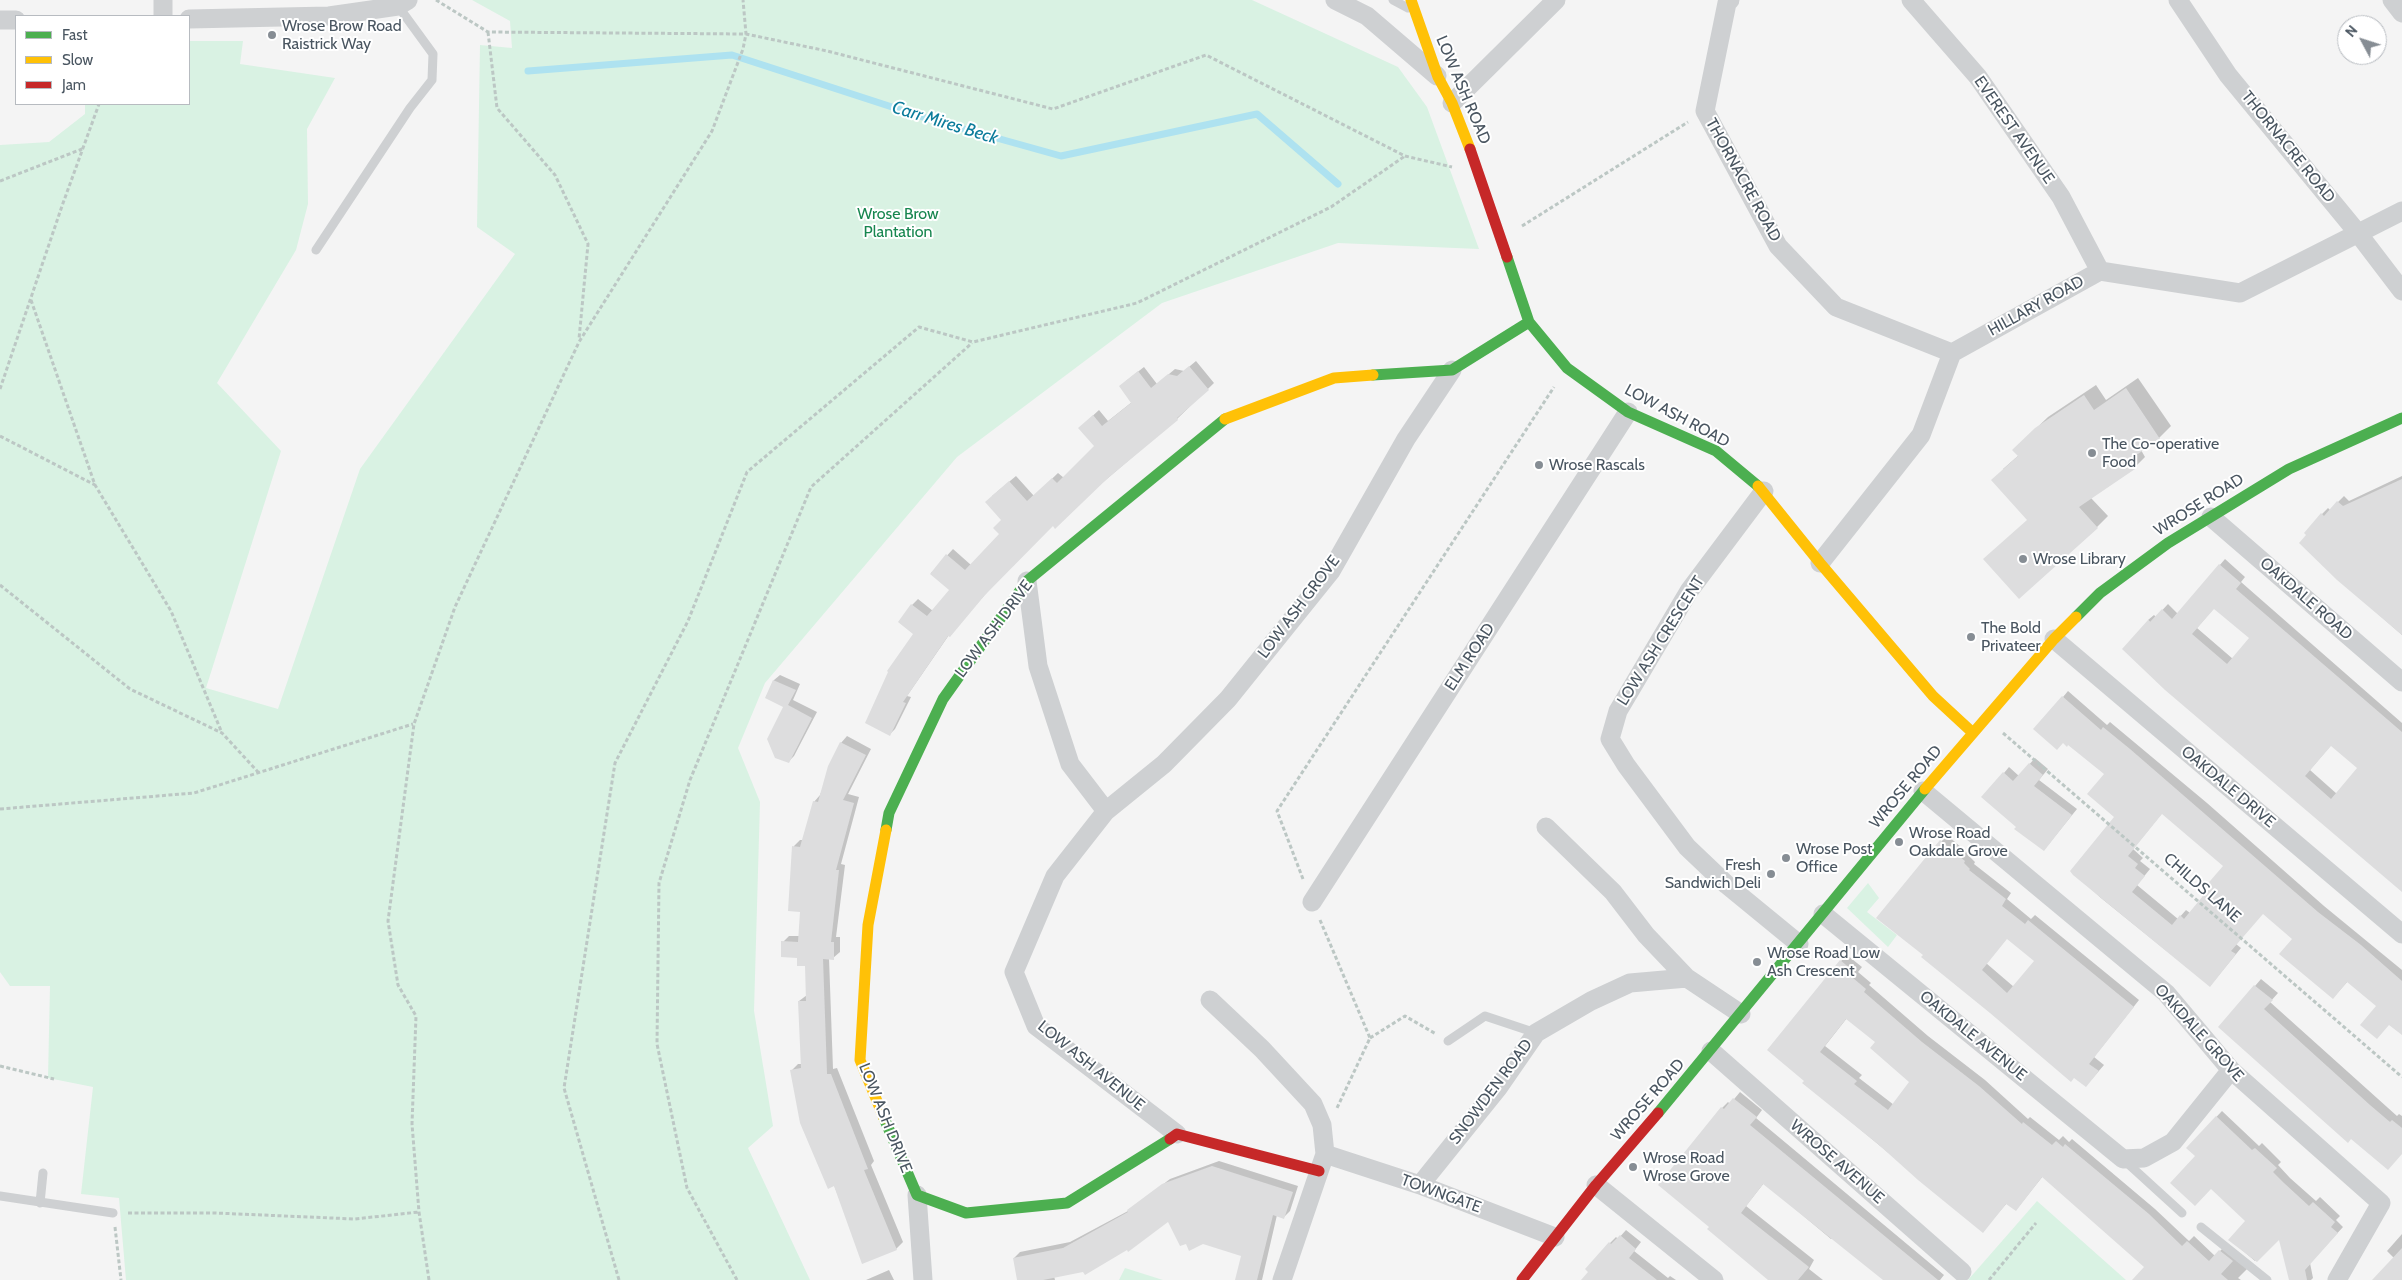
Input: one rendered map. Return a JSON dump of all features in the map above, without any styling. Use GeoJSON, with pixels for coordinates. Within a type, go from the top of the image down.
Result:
{"type":"FeatureCollection","features":[{"type":"Feature","properties":{"kind":"street"},"geometry":{"type":"LineString","coordinates":[[163,0],[163,15]]}},
{"type":"Feature","properties":{"kind":"street"},"geometry":{"type":"LineString","coordinates":[[1335,0],[1367,16],[1438,77]]}},
{"type":"Feature","properties":{"kind":"street"},"geometry":{"type":"LineString","coordinates":[[1452,104],[1556,0]]}},
{"type":"Feature","properties":{"kind":"street","name":"THORNACRE ROAD"},"geometry":{"type":"LineString","coordinates":[[1730,0],[1727,3],[1705,111],[1778,246],[1836,307],[1952,353]]}},
{"type":"Feature","properties":{"kind":"street","name":"EVEREST AVENUE"},"geometry":{"type":"LineString","coordinates":[[1911,0],[1978,77],[2061,197],[2100,271]]}},
{"type":"Feature","properties":{"kind":"street","name":"THORNACRE ROAD"},"geometry":{"type":"LineString","coordinates":[[2178,0],[2228,75],[2357,232],[2402,291]]}},
{"type":"Feature","properties":{"kind":"street"},"geometry":{"type":"LineString","coordinates":[[2392,0],[2402,13]]}},
{"type":"Feature","properties":{"kind":"street"},"geometry":{"type":"LineString","coordinates":[[190,19],[403,3]]}},
{"type":"Feature","properties":{"kind":"street","name":"LOW ASH ROAD"},"geometry":{"type":"LineString","coordinates":[[1412,5],[1438,77],[1452,104],[1479,173],[1529,322],[1567,368],[1628,412],[1716,451],[1764,491],[1820,563],[1933,696],[1973,733]]}},
{"type":"Feature","properties":{"kind":"street"},"geometry":{"type":"LineString","coordinates":[[0,20],[15,20]]}},
{"type":"Feature","properties":{"kind":"street","name":"HILLARY ROAD"},"geometry":{"type":"LineString","coordinates":[[1952,353],[2100,271],[2240,293],[2357,232],[2402,211]]}},
{"type":"Feature","properties":{"kind":"street","name":"LOW ASH DRIVE"},"geometry":{"type":"LineString","coordinates":[[924,1280],[916,1196],[860,1060],[868,925],[889,813],[943,699],[1027,581],[1221,420],[1334,378],[1452,370],[1529,322]]}},
{"type":"Feature","properties":{"kind":"street"},"geometry":{"type":"LineString","coordinates":[[1820,563],[1921,435],[1952,353]]}},
{"type":"Feature","properties":{"kind":"street","name":"LOW ASH GROVE"},"geometry":{"type":"LineString","coordinates":[[1106,811],[1164,764],[1228,699],[1331,571],[1406,439],[1452,370]]}},
{"type":"Feature","properties":{"kind":"street","name":"ELM ROAD"},"geometry":{"type":"LineString","coordinates":[[1312,902],[1628,412]]}},
{"type":"Feature","properties":{"kind":"street","name":"WROSE ROAD"},"geometry":{"type":"LineString","coordinates":[[1522,1280],[1596,1185],[1712,1051],[1923,791],[2054,639],[2100,593],[2168,542],[2289,469],[2402,418]]}},
{"type":"Feature","properties":{"kind":"street","name":"LOW ASH CRESCENT"},"geometry":{"type":"LineString","coordinates":[[1764,491],[1689,591],[1618,711],[1610,739],[1626,765],[1687,847],[1727,885],[1799,944]]}},
{"type":"Feature","properties":{"kind":"street","name":"OAKDALE ROAD"},"geometry":{"type":"LineString","coordinates":[[2211,517],[2402,682]]}},
{"type":"Feature","properties":{"kind":"street"},"geometry":{"type":"LineString","coordinates":[[1027,581],[1038,666],[1070,764],[1106,811]]}},
{"type":"Feature","properties":{"kind":"street","name":"OAKDALE DRIVE"},"geometry":{"type":"LineString","coordinates":[[2054,639],[2402,934]]}},
{"type":"Feature","properties":{"kind":"street","name":"OAKDALE GROVE"},"geometry":{"type":"LineString","coordinates":[[1923,791],[2166,993],[2230,1070],[2381,1203],[2337,1280]]}},
{"type":"Feature","properties":{"kind":"street","name":"LOW ASH AVENUE"},"geometry":{"type":"LineString","coordinates":[[1106,811],[1055,876],[1014,972],[1036,1026],[1177,1134]]}},
{"type":"Feature","properties":{"kind":"street"},"geometry":{"type":"LineString","coordinates":[[1546,827],[1613,892],[1646,935],[1687,978],[1741,1014]]}},
{"type":"Feature","properties":{"kind":"street","name":"OAKDALE AVENUE"},"geometry":{"type":"LineString","coordinates":[[1822,914],[2123,1158]]}},
{"type":"Feature","properties":{"kind":"street","name":"SNOWDEN ROAD"},"geometry":{"type":"LineString","coordinates":[[1420,1185],[1498,1088],[1536,1033],[1591,1002],[1630,984],[1687,978]]}},
{"type":"Feature","properties":{"kind":"street"},"geometry":{"type":"LineString","coordinates":[[1210,1000],[1262,1049],[1313,1104],[1322,1125],[1322,1163],[1282,1280]]}},
{"type":"Feature","properties":{"kind":"street","name":"WROSE AVENUE"},"geometry":{"type":"LineString","coordinates":[[1712,1051],[1962,1272]]}},
{"type":"Feature","properties":{"kind":"street"},"geometry":{"type":"LineString","coordinates":[[2123,1158],[2144,1158],[2173,1142],[2230,1070]]}},
{"type":"Feature","properties":{"kind":"street"},"geometry":{"type":"LineString","coordinates":[[916,1196],[966,1213],[1068,1203],[1177,1134],[1322,1163]]}},
{"type":"Feature","properties":{"kind":"street","name":"TOWNGATE"},"geometry":{"type":"LineString","coordinates":[[1322,1163],[1420,1185],[1555,1237]]}},
{"type":"Feature","properties":{"kind":"street"},"geometry":{"type":"LineString","coordinates":[[1596,1185],[1714,1280]]}},
{"type":"Feature","properties":{"kind":"lane"},"geometry":{"type":"LineString","coordinates":[[1393,0],[1412,5]]}},
{"type":"Feature","properties":{"kind":"lane"},"geometry":{"type":"LineString","coordinates":[[316,250],[410,108],[432,80],[433,54],[403,3]]}},
{"type":"Feature","properties":{"kind":"lane"},"geometry":{"type":"LineString","coordinates":[[1448,1041],[1485,1016],[1536,1033]]}},
{"type":"Feature","properties":{"kind":"lane","name":"OAKDALE AVENUE"},"geometry":{"type":"LineString","coordinates":[[2123,1158],[2182,1213]]}},
{"type":"Feature","properties":{"kind":"lane"},"geometry":{"type":"LineString","coordinates":[[40,1203],[43,1173]]}},
{"type":"Feature","properties":{"kind":"lane"},"geometry":{"type":"LineString","coordinates":[[0,1196],[113,1213]]}},
{"type":"Feature","properties":{"kind":"lane"},"geometry":{"type":"LineString","coordinates":[[2202,1227],[2267,1280]]}},
{"type":"Feature","properties":{"kind":"path"},"geometry":{"type":"LineString","coordinates":[[436,0],[488,32],[746,34],[828,51],[1053,110],[1206,54],[1405,156],[1479,173]]}},
{"type":"Feature","properties":{"kind":"path"},"geometry":{"type":"LineString","coordinates":[[429,1280],[419,1212],[412,1124],[416,1016],[398,985],[388,921],[414,724],[454,607],[579,342],[712,131],[743,49],[746,34],[742,0]]}},
{"type":"Feature","properties":{"kind":"path"},"geometry":{"type":"LineString","coordinates":[[488,32],[497,108],[555,175],[588,244],[579,342]]}},
{"type":"Feature","properties":{"kind":"path"},"geometry":{"type":"LineString","coordinates":[[0,389],[99,105]]}},
{"type":"Feature","properties":{"kind":"path"},"geometry":{"type":"LineString","coordinates":[[1502,238],[1705,111]]}},
{"type":"Feature","properties":{"kind":"path"},"geometry":{"type":"LineString","coordinates":[[0,181],[82,149]]}},
{"type":"Feature","properties":{"kind":"path"},"geometry":{"type":"LineString","coordinates":[[737,1280],[687,1188],[657,1044],[659,883],[690,780],[811,487],[973,342],[1137,303],[1331,207],[1405,156]]}},
{"type":"Feature","properties":{"kind":"path"},"geometry":{"type":"LineString","coordinates":[[31,300],[95,485],[170,611],[222,733],[259,773]]}},
{"type":"Feature","properties":{"kind":"path"},"geometry":{"type":"LineString","coordinates":[[619,1280],[564,1088],[615,763],[688,621],[747,472],[919,327],[973,342]]}},
{"type":"Feature","properties":{"kind":"path"},"geometry":{"type":"LineString","coordinates":[[1370,1038],[1312,902],[1278,811],[1567,368]]}},
{"type":"Feature","properties":{"kind":"path"},"geometry":{"type":"LineString","coordinates":[[0,436],[95,485]]}},
{"type":"Feature","properties":{"kind":"path"},"geometry":{"type":"LineString","coordinates":[[0,585],[130,688],[222,733]]}},
{"type":"Feature","properties":{"kind":"path","name":"CHILDS LANE"},"geometry":{"type":"LineString","coordinates":[[1986,718],[2402,1077]]}},
{"type":"Feature","properties":{"kind":"path"},"geometry":{"type":"LineString","coordinates":[[0,809],[194,793],[414,724]]}},
{"type":"Feature","properties":{"kind":"path"},"geometry":{"type":"LineString","coordinates":[[1322,1125],[1331,1120],[1370,1038],[1405,1016],[1448,1041]]}},
{"type":"Feature","properties":{"kind":"path"},"geometry":{"type":"LineString","coordinates":[[0,1066],[54,1079]]}},
{"type":"Feature","properties":{"kind":"path"},"geometry":{"type":"LineString","coordinates":[[121,1280],[113,1213],[214,1213],[355,1219],[419,1212]]}},
{"type":"Feature","properties":{"kind":"path"},"geometry":{"type":"LineString","coordinates":[[1989,1280],[2036,1223]]}},
{"type":"Feature","properties":{"kind":"green space","name":"Wrose Brow Plantation"},"geometry":{"type":"Polygon","coordinates":[[[472,0],[1252,0],[1398,67],[1427,107],[1479,249],[1338,243],[1162,303],[957,457],[765,683],[738,748],[760,802],[754,1011],[773,1126],[748,1148],[810,1280],[126,1280],[119,1198],[81,1194],[93,1087],[48,1078],[50,986],[10,986],[0,972],[0,145],[49,142],[85,114],[85,105],[190,105],[190,41],[243,41],[240,64],[335,78],[307,129],[308,204],[296,250],[217,383],[281,451],[206,688],[278,709],[360,469],[515,254],[477,227],[480,45],[512,48],[510,21],[472,0]]]}},
{"type":"Feature","properties":{"kind":"green space"},"geometry":{"type":"Polygon","coordinates":[[[1868,883],[1879,898],[1867,912],[1897,935],[1888,947],[1847,908],[1868,883]]]}},
{"type":"Feature","properties":{"kind":"green space"},"geometry":{"type":"Polygon","coordinates":[[[2037,1201],[2126,1280],[1968,1280],[2037,1201]]]}},
{"type":"Feature","properties":{"kind":"green space"},"geometry":{"type":"Polygon","coordinates":[[[1125,1268],[1163,1280],[1119,1280],[1125,1268]]]}},
{"type":"Feature","properties":{"kind":"building"},"geometry":{"type":"Polygon","coordinates":[[[1189,366],[1209,390],[1177,418],[1178,420],[1108,478],[1055,529],[1053,526],[985,595],[950,637],[948,636],[903,702],[906,703],[890,736],[865,723],[887,671],[913,634],[898,622],[911,604],[927,616],[949,590],[930,574],[946,554],[965,570],[999,534],[993,528],[1001,520],[985,502],[1009,481],[1027,501],[1052,478],[1057,483],[1094,446],[1078,428],[1093,415],[1102,426],[1131,403],[1119,386],[1138,371],[1151,388],[1168,374],[1177,376],[1189,366]]]}},
{"type":"Feature","properties":{"kind":"building"},"geometry":{"type":"Polygon","coordinates":[[[2126,388],[2160,439],[2129,460],[2135,469],[2079,507],[2098,528],[2019,599],[1983,559],[2027,520],[1991,480],[2018,456],[2012,450],[2035,428],[2084,395],[2094,410],[2126,388]]]}},
{"type":"Feature","properties":{"kind":"building"},"geometry":{"type":"Polygon","coordinates":[[[2402,479],[2402,635],[2337,580],[2299,543],[2306,535],[2304,533],[2321,513],[2324,516],[2337,501],[2343,506],[2402,479]]]}},
{"type":"Feature","properties":{"kind":"building"},"geometry":{"type":"Polygon","coordinates":[[[2219,564],[2241,583],[2236,589],[2402,732],[2402,892],[2165,690],[2122,649],[2148,620],[2150,622],[2162,609],[2172,619],[2219,564]],[[2214,609],[2192,634],[2227,664],[2249,638],[2214,609]],[[2331,746],[2305,776],[2331,799],[2357,768],[2331,746]]]}},
{"type":"Feature","properties":{"kind":"building"},"geometry":{"type":"Polygon","coordinates":[[[773,680],[796,690],[788,705],[812,718],[789,763],[775,758],[767,739],[783,707],[765,698],[773,680]]]}},
{"type":"Feature","properties":{"kind":"building"},"geometry":{"type":"Polygon","coordinates":[[[2062,696],[2101,730],[2103,727],[2130,749],[2318,912],[2361,945],[2402,981],[2402,1035],[2389,1025],[2377,1039],[2360,1025],[2376,1006],[2347,982],[2333,999],[2279,954],[2292,939],[2263,914],[2231,951],[2236,954],[2210,987],[2073,875],[2070,871],[2114,817],[2087,794],[2104,774],[2068,745],[2067,747],[2063,743],[2057,750],[2033,729],[2062,696]],[[2162,814],[2128,856],[2138,864],[2135,868],[2145,876],[2132,892],[2172,925],[2180,915],[2184,919],[2207,891],[2204,888],[2223,866],[2162,814]]]}},
{"type":"Feature","properties":{"kind":"building"},"geometry":{"type":"Polygon","coordinates":[[[840,742],[866,755],[843,800],[854,803],[836,870],[839,870],[831,942],[834,942],[834,960],[823,959],[827,1074],[831,1074],[868,1169],[864,1170],[897,1250],[862,1264],[834,1186],[828,1189],[800,1123],[790,1070],[801,1068],[798,1001],[806,1001],[805,966],[797,966],[797,958],[781,957],[781,941],[798,942],[800,912],[788,911],[792,846],[800,847],[813,801],[818,802],[828,766],[840,742]]]}},
{"type":"Feature","properties":{"kind":"building"},"geometry":{"type":"Polygon","coordinates":[[[2029,763],[2043,775],[2034,786],[2072,815],[2044,851],[2014,829],[2016,827],[1981,797],[2003,772],[2013,781],[2029,763]]]}},
{"type":"Feature","properties":{"kind":"building"},"geometry":{"type":"Polygon","coordinates":[[[1940,840],[1965,861],[1964,863],[1969,870],[2006,899],[2002,906],[2025,924],[2028,920],[2134,1007],[2089,1064],[2099,1071],[2086,1087],[2074,1078],[2071,1082],[1921,957],[1923,955],[1876,918],[1940,840]],[[2007,939],[1982,970],[2007,993],[2034,961],[2007,939]]]}},
{"type":"Feature","properties":{"kind":"building"},"geometry":{"type":"Polygon","coordinates":[[[1840,960],[1857,974],[1853,978],[1866,989],[1864,992],[1922,1042],[1979,1086],[2022,1124],[2023,1122],[2052,1145],[2056,1141],[2063,1147],[2065,1144],[2149,1214],[2182,1246],[2187,1241],[2209,1261],[2219,1250],[2233,1261],[2221,1274],[2228,1280],[2132,1280],[2144,1267],[2042,1177],[2016,1211],[2006,1204],[1983,1233],[1802,1083],[1804,1081],[1767,1050],[1840,960]],[[1846,1019],[1820,1052],[1857,1081],[1854,1084],[1888,1110],[1909,1082],[1870,1048],[1875,1042],[1846,1019]]]}},
{"type":"Feature","properties":{"kind":"building"},"geometry":{"type":"Polygon","coordinates":[[[2254,985],[2273,1000],[2264,1009],[2370,1105],[2390,1122],[2392,1120],[2402,1128],[2402,1154],[2388,1170],[2351,1139],[2348,1143],[2218,1027],[2254,985]]]}},
{"type":"Feature","properties":{"kind":"building"},"geometry":{"type":"Polygon","coordinates":[[[1733,1098],[1757,1117],[1750,1125],[1938,1280],[1883,1280],[1763,1184],[1741,1213],[1809,1267],[1798,1280],[1768,1280],[1707,1229],[1709,1227],[1658,1185],[1721,1107],[1724,1109],[1733,1098]]]}},
{"type":"Feature","properties":{"kind":"building"},"geometry":{"type":"Polygon","coordinates":[[[2216,1116],[2252,1150],[2255,1148],[2277,1168],[2273,1172],[2309,1206],[2313,1202],[2335,1222],[2331,1227],[2338,1233],[2305,1270],[2307,1280],[2289,1280],[2279,1240],[2257,1262],[2228,1240],[2245,1221],[2211,1189],[2195,1206],[2170,1183],[2195,1156],[2186,1148],[2216,1116]]]}},
{"type":"Feature","properties":{"kind":"building"},"geometry":{"type":"Polygon","coordinates":[[[1212,1166],[1293,1192],[1284,1219],[1273,1215],[1257,1280],[1235,1280],[1241,1256],[1203,1244],[1189,1251],[1186,1244],[1180,1246],[1168,1222],[1128,1252],[1127,1250],[1085,1275],[1083,1272],[1043,1280],[1017,1280],[1013,1258],[1063,1248],[1128,1212],[1127,1210],[1162,1184],[1212,1166]]]}},
{"type":"Feature","properties":{"kind":"building"},"geometry":{"type":"Polygon","coordinates":[[[1620,1235],[1636,1249],[1629,1258],[1657,1280],[1581,1280],[1588,1272],[1585,1269],[1609,1242],[1611,1244],[1620,1235]]]}},
{"type":"Feature","properties":{"kind":"building"},"geometry":{"type":"Polygon","coordinates":[[[2402,1248],[2402,1280],[2372,1280],[2402,1248]]]}},
{"type":"Feature","properties":{"kind":"waterway","name":"Carr Mires Beck"},"geometry":{"type":"LineString","coordinates":[[528,71],[732,55],[932,120],[1061,156],[1257,114],[1338,184]]}},
{"type":"Feature","properties":{"kind":"traffic: fast"},"geometry":{"type":"LineString","coordinates":[[1507,257],[1529,322],[1567,368],[1628,412],[1716,451],[1758,486]]}},
{"type":"Feature","properties":{"kind":"traffic: fast"},"geometry":{"type":"LineString","coordinates":[[1373,375],[1452,370],[1529,322]]}},
{"type":"Feature","properties":{"kind":"traffic: fast"},"geometry":{"type":"LineString","coordinates":[[2076,617],[2100,593],[2168,543],[2289,469],[2402,418]]}},
{"type":"Feature","properties":{"kind":"traffic: fast"},"geometry":{"type":"LineString","coordinates":[[886,830],[889,813],[943,699],[1027,581],[1225,419]]}},
{"type":"Feature","properties":{"kind":"traffic: fast"},"geometry":{"type":"LineString","coordinates":[[1658,1113],[1925,789]]}},
{"type":"Feature","properties":{"kind":"traffic: fast"},"geometry":{"type":"LineString","coordinates":[[884,1118],[917,1195],[966,1213],[1067,1203],[1170,1139]]}},
{"type":"Feature","properties":{"kind":"traffic: slow"},"geometry":{"type":"LineString","coordinates":[[1411,0],[1438,77],[1452,103],[1470,149]]}},
{"type":"Feature","properties":{"kind":"traffic: slow"},"geometry":{"type":"LineString","coordinates":[[1225,419],[1334,378],[1373,375]]}},
{"type":"Feature","properties":{"kind":"traffic: slow"},"geometry":{"type":"LineString","coordinates":[[1758,486],[1820,563],[1933,696],[1973,733]]}},
{"type":"Feature","properties":{"kind":"traffic: slow"},"geometry":{"type":"LineString","coordinates":[[1925,789],[2054,639],[2076,617]]}},
{"type":"Feature","properties":{"kind":"traffic: slow"},"geometry":{"type":"LineString","coordinates":[[884,1118],[860,1060],[868,925],[886,830]]}},
{"type":"Feature","properties":{"kind":"traffic: jam"},"geometry":{"type":"LineString","coordinates":[[1470,149],[1507,257]]}},
{"type":"Feature","properties":{"kind":"traffic: jam"},"geometry":{"type":"LineString","coordinates":[[1522,1280],[1596,1185],[1658,1113]]}},
{"type":"Feature","properties":{"kind":"traffic: jam"},"geometry":{"type":"LineString","coordinates":[[1170,1139],[1177,1134],[1319,1171]]}},
{"type":"Feature","properties":{"kind":"place","name":"Wrose Brow Road Raistrick Way"},"geometry":{"type":"Point","coordinates":[272,35]}},
{"type":"Feature","properties":{"kind":"place","name":"The Co-operative Food"},"geometry":{"type":"Point","coordinates":[2092,453]}},
{"type":"Feature","properties":{"kind":"place","name":"Wrose Rascals"},"geometry":{"type":"Point","coordinates":[1539,465]}},
{"type":"Feature","properties":{"kind":"place","name":"Wrose Library"},"geometry":{"type":"Point","coordinates":[2023,559]}},
{"type":"Feature","properties":{"kind":"place","name":"The Bold Privateer"},"geometry":{"type":"Point","coordinates":[1971,637]}},
{"type":"Feature","properties":{"kind":"place","name":"Wrose Road Oakdale Grove"},"geometry":{"type":"Point","coordinates":[1899,842]}},
{"type":"Feature","properties":{"kind":"place","name":"Wrose Post Office"},"geometry":{"type":"Point","coordinates":[1786,858]}},
{"type":"Feature","properties":{"kind":"place","name":"Fresh Sandwich Deli"},"geometry":{"type":"Point","coordinates":[1771,874]}},
{"type":"Feature","properties":{"kind":"place","name":"Wrose Road Low Ash Crescent"},"geometry":{"type":"Point","coordinates":[1757,962]}},
{"type":"Feature","properties":{"kind":"place","name":"Wrose Road Wrose Grove"},"geometry":{"type":"Point","coordinates":[1633,1167]}}]}
